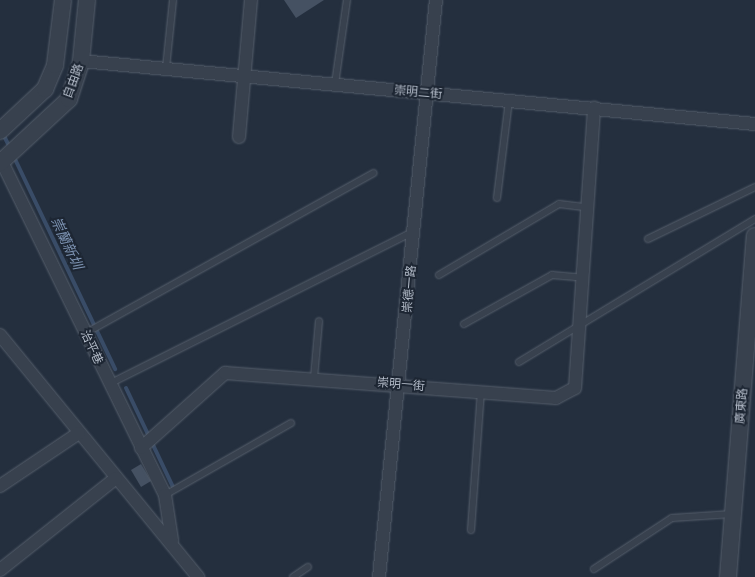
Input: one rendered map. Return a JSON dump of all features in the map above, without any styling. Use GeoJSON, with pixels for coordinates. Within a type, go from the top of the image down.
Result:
{"type":"FeatureCollection","features":[{"type":"Feature","properties":{"kind":"street","name":"自由路"},"geometry":{"type":"LineString","coordinates":[[4,128],[45,89],[55,65],[63,0]]}},
{"type":"Feature","properties":{"kind":"street","name":"自由路"},"geometry":{"type":"LineString","coordinates":[[6,157],[69,99],[81,61],[87,0]]}},
{"type":"Feature","properties":{"kind":"street"},"geometry":{"type":"LineString","coordinates":[[239,137],[251,0]]}},
{"type":"Feature","properties":{"kind":"street","name":"崇德一路"},"geometry":{"type":"LineString","coordinates":[[379,577],[400,384],[436,0]]}},
{"type":"Feature","properties":{"kind":"street","name":"崇明二街"},"geometry":{"type":"LineString","coordinates":[[81,61],[755,124]]}},
{"type":"Feature","properties":{"kind":"street"},"geometry":{"type":"LineString","coordinates":[[581,326],[591,208],[594,108]]}},
{"type":"Feature","properties":{"kind":"street","name":"治平巷"},"geometry":{"type":"LineString","coordinates":[[6,157],[109,384],[144,445],[165,495],[172,540]]}},
{"type":"Feature","properties":{"kind":"street","name":"廣東路"},"geometry":{"type":"LineString","coordinates":[[728,577],[755,236]]}},
{"type":"Feature","properties":{"kind":"street","name":"崇明一街"},"geometry":{"type":"LineString","coordinates":[[144,445],[156,432],[225,373],[400,384],[556,398],[575,388],[581,326]]}},
{"type":"Feature","properties":{"kind":"street"},"geometry":{"type":"LineString","coordinates":[[0,335],[116,478],[172,540],[198,577]]}},
{"type":"Feature","properties":{"kind":"street"},"geometry":{"type":"LineString","coordinates":[[0,486],[79,433]]}},
{"type":"Feature","properties":{"kind":"street"},"geometry":{"type":"LineString","coordinates":[[0,570],[116,478]]}},
{"type":"Feature","properties":{"kind":"lane"},"geometry":{"type":"LineString","coordinates":[[166,68],[173,0]]}},
{"type":"Feature","properties":{"kind":"lane"},"geometry":{"type":"LineString","coordinates":[[335,84],[347,0]]}},
{"type":"Feature","properties":{"kind":"lane"},"geometry":{"type":"LineString","coordinates":[[496,198],[509,100]]}},
{"type":"Feature","properties":{"kind":"lane"},"geometry":{"type":"LineString","coordinates":[[87,332],[374,173]]}},
{"type":"Feature","properties":{"kind":"lane"},"geometry":{"type":"LineString","coordinates":[[648,239],[755,187]]}},
{"type":"Feature","properties":{"kind":"lane"},"geometry":{"type":"LineString","coordinates":[[439,275],[559,204],[591,208]]}},
{"type":"Feature","properties":{"kind":"lane"},"geometry":{"type":"LineString","coordinates":[[519,362],[755,219]]}},
{"type":"Feature","properties":{"kind":"lane"},"geometry":{"type":"LineString","coordinates":[[109,384],[414,232]]}},
{"type":"Feature","properties":{"kind":"lane"},"geometry":{"type":"LineString","coordinates":[[464,324],[552,276],[586,278]]}},
{"type":"Feature","properties":{"kind":"lane"},"geometry":{"type":"LineString","coordinates":[[314,378],[319,321]]}},
{"type":"Feature","properties":{"kind":"lane"},"geometry":{"type":"LineString","coordinates":[[471,530],[481,391]]}},
{"type":"Feature","properties":{"kind":"lane"},"geometry":{"type":"LineString","coordinates":[[165,495],[292,423]]}},
{"type":"Feature","properties":{"kind":"lane"},"geometry":{"type":"LineString","coordinates":[[594,569],[672,518],[733,514]]}},
{"type":"Feature","properties":{"kind":"lane"},"geometry":{"type":"LineString","coordinates":[[293,577],[308,567]]}},
{"type":"Feature","properties":{"kind":"building"},"geometry":{"type":"Polygon","coordinates":[[[284,0],[324,0],[296,18],[284,0]]]}},
{"type":"Feature","properties":{"kind":"building"},"geometry":{"type":"Polygon","coordinates":[[[141,464],[151,481],[141,487],[131,470],[141,464]]]}},
{"type":"Feature","properties":{"kind":"waterway","name":"崇蘭新圳"},"geometry":{"type":"LineString","coordinates":[[3,134],[10,148]]}},
{"type":"Feature","properties":{"kind":"waterway","name":"崇蘭新圳"},"geometry":{"type":"LineString","coordinates":[[14,157],[115,369]]}},
{"type":"Feature","properties":{"kind":"waterway","name":"崇蘭新圳"},"geometry":{"type":"LineString","coordinates":[[126,388],[173,487]]}}]}
